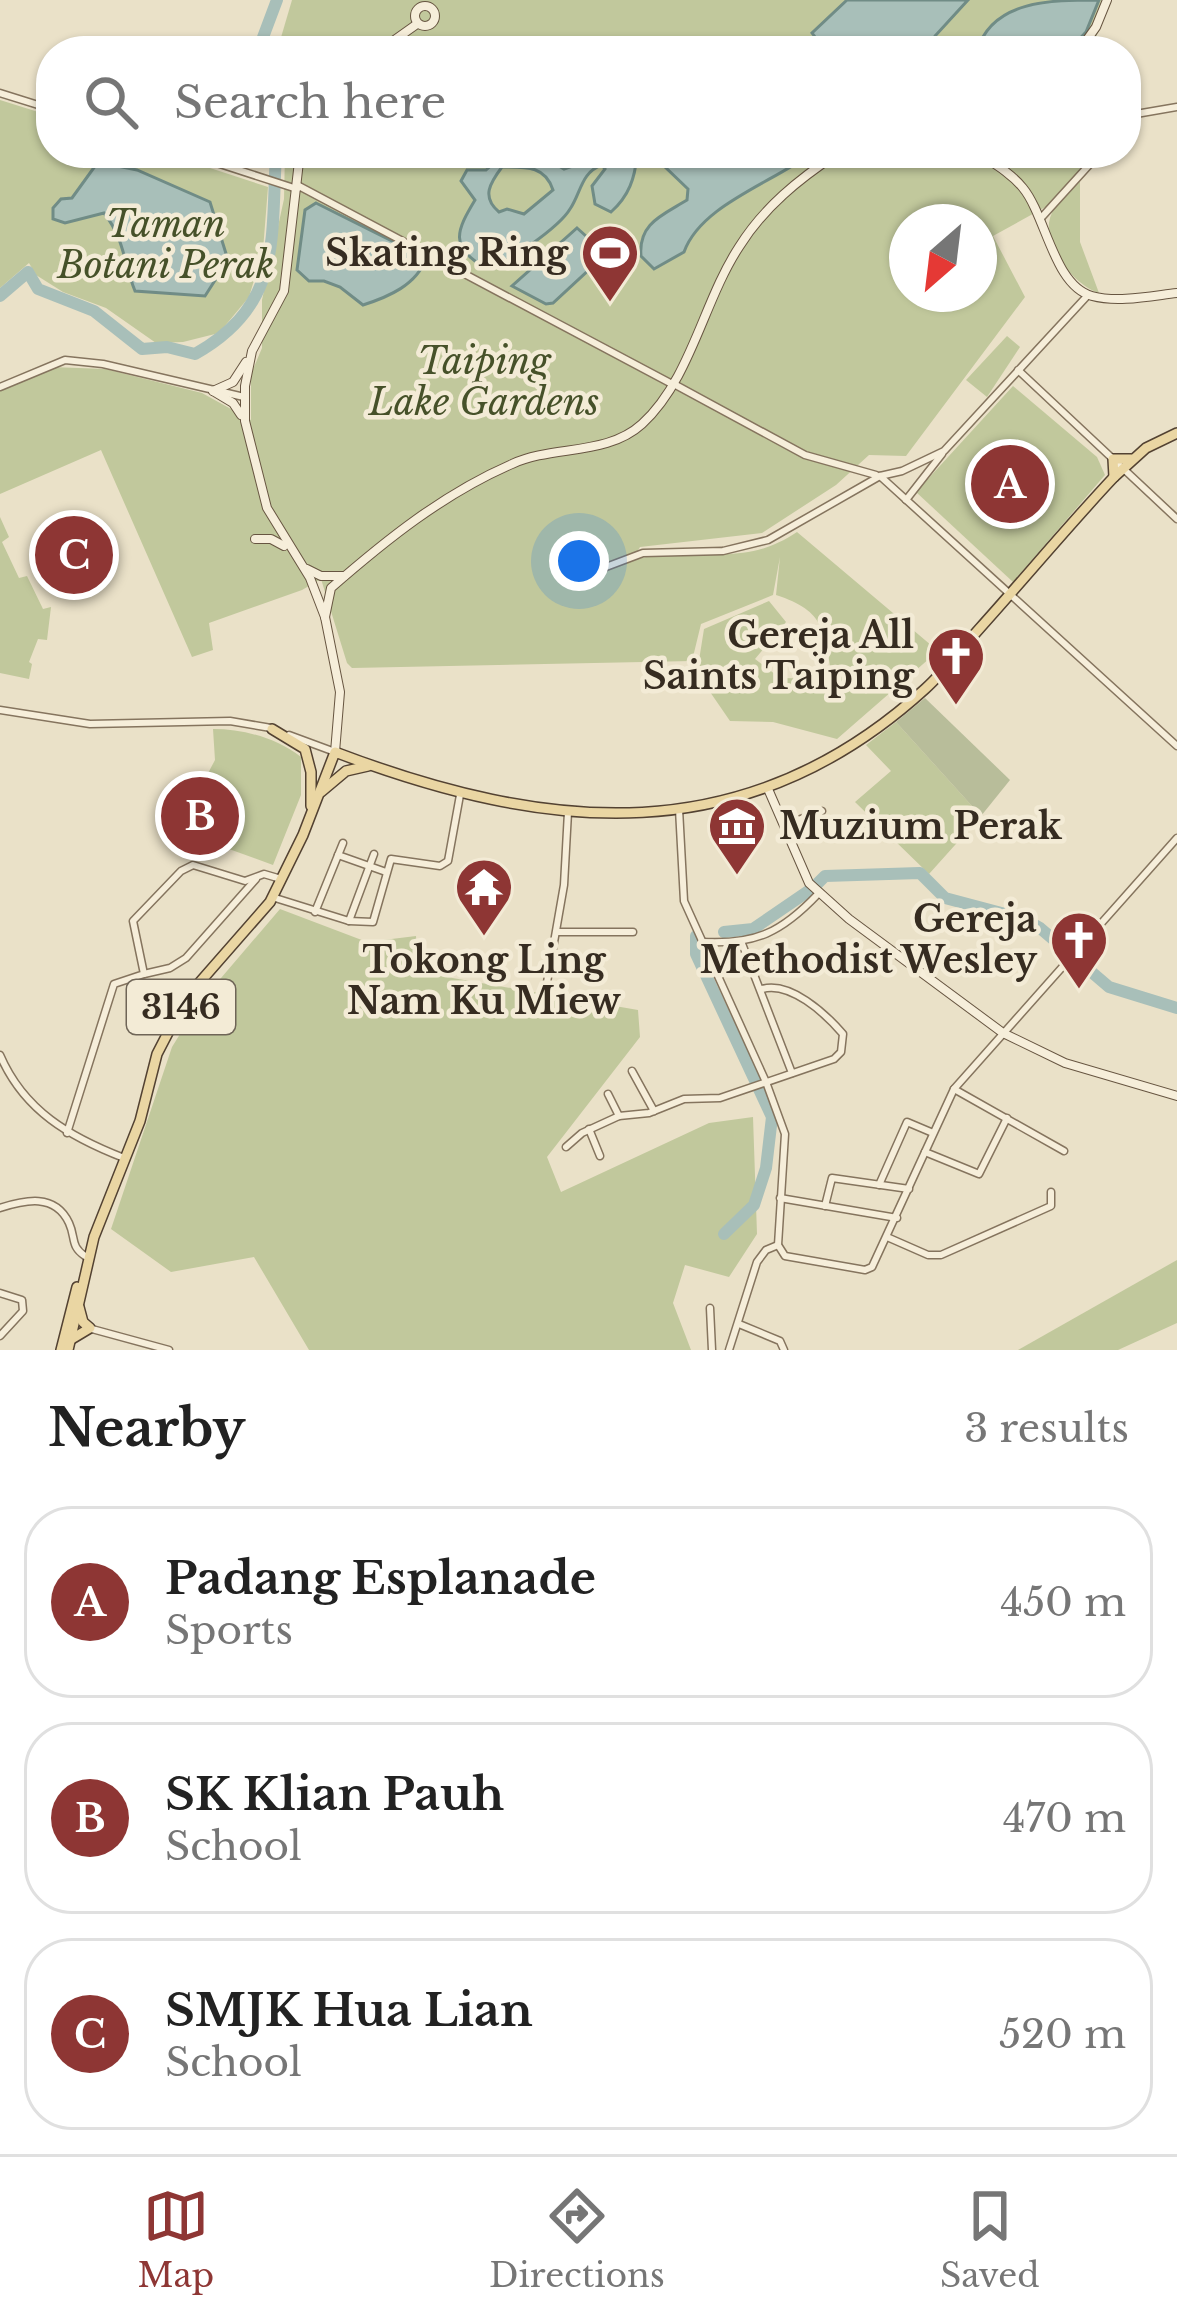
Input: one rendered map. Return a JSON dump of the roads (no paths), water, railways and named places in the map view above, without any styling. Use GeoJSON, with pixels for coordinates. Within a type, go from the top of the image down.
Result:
{"type":"FeatureCollection","features":[{"type":"Feature","properties":{"kind":"main road"},"geometry":{"type":"LineString","coordinates":[[335,752],[460,795],[568,812],[679,809],[768,788],[826,761],[910,701],[1114,477],[1133,459],[1177,433]]}},
{"type":"Feature","properties":{"kind":"main road"},"geometry":{"type":"LineString","coordinates":[[1114,477],[1113,459],[1133,459]]}},
{"type":"Feature","properties":{"kind":"main road"},"geometry":{"type":"LineString","coordinates":[[272,729],[299,743],[309,757],[310,817]]}},
{"type":"Feature","properties":{"kind":"main road","name":"3146"},"geometry":{"type":"LineString","coordinates":[[68,1336],[87,1257],[140,1121],[152,1066],[174,1018],[200,980],[259,918],[272,897],[335,752]]}},
{"type":"Feature","properties":{"kind":"main road"},"geometry":{"type":"LineString","coordinates":[[320,793],[346,771],[373,766]]}},
{"type":"Feature","properties":{"kind":"main road","name":"3146"},"geometry":{"type":"LineString","coordinates":[[68,1336],[79,1307],[87,1257]]}},
{"type":"Feature","properties":{"kind":"main road"},"geometry":{"type":"LineString","coordinates":[[68,1336],[90,1328],[79,1307]]}},
{"type":"Feature","properties":{"kind":"street"},"geometry":{"type":"LineString","coordinates":[[1090,36],[1107,0]]}},
{"type":"Feature","properties":{"kind":"street"},"geometry":{"type":"LineString","coordinates":[[431,4],[432,23],[417,23],[416,11],[431,4]]}},
{"type":"Feature","properties":{"kind":"street"},"geometry":{"type":"LineString","coordinates":[[399,36],[417,23]]}},
{"type":"Feature","properties":{"kind":"street"},"geometry":{"type":"LineString","coordinates":[[0,93],[36,104]]}},
{"type":"Feature","properties":{"kind":"street"},"geometry":{"type":"LineString","coordinates":[[1141,113],[1177,107]]}},
{"type":"Feature","properties":{"kind":"street"},"geometry":{"type":"LineString","coordinates":[[232,168],[294,187],[805,455],[880,476],[1177,746]]}},
{"type":"Feature","properties":{"kind":"street"},"geometry":{"type":"LineString","coordinates":[[213,391],[240,376],[284,291],[297,168]]}},
{"type":"Feature","properties":{"kind":"street"},"geometry":{"type":"LineString","coordinates":[[325,617],[326,596],[344,576],[432,506],[511,464],[555,450],[612,442],[652,413],[672,384],[730,262],[749,233],[781,196],[818,168]]}},
{"type":"Feature","properties":{"kind":"street"},"geometry":{"type":"LineString","coordinates":[[997,168],[1023,188],[1055,256],[1088,295],[1177,293]]}},
{"type":"Feature","properties":{"kind":"street"},"geometry":{"type":"LineString","coordinates":[[1041,218],[1086,168]]}},
{"type":"Feature","properties":{"kind":"street"},"geometry":{"type":"LineString","coordinates":[[906,500],[944,451],[1088,295]]}},
{"type":"Feature","properties":{"kind":"street"},"geometry":{"type":"LineString","coordinates":[[0,710],[90,724],[230,721],[272,729],[335,752],[340,692],[325,617],[316,591],[276,528],[258,482],[245,421],[252,352]]}},
{"type":"Feature","properties":{"kind":"street"},"geometry":{"type":"LineString","coordinates":[[0,387],[65,360],[103,364],[244,397]]}},
{"type":"Feature","properties":{"kind":"street"},"geometry":{"type":"LineString","coordinates":[[1018,370],[1177,519]]}},
{"type":"Feature","properties":{"kind":"street"},"geometry":{"type":"LineString","coordinates":[[213,391],[233,403],[245,421]]}},
{"type":"Feature","properties":{"kind":"street"},"geometry":{"type":"LineString","coordinates":[[598,570],[643,553],[723,551],[768,539],[880,476],[944,451]]}},
{"type":"Feature","properties":{"kind":"street"},"geometry":{"type":"LineString","coordinates":[[254,538],[275,541],[290,550]]}},
{"type":"Feature","properties":{"kind":"street"},"geometry":{"type":"LineString","coordinates":[[301,564],[321,576],[344,576]]}},
{"type":"Feature","properties":{"kind":"street"},"geometry":{"type":"LineString","coordinates":[[316,591],[344,576]]}},
{"type":"Feature","properties":{"kind":"street"},"geometry":{"type":"LineString","coordinates":[[768,788],[808,883],[818,894],[1003,1033],[1065,1063],[1177,1096]]}},
{"type":"Feature","properties":{"kind":"street"},"geometry":{"type":"LineString","coordinates":[[272,897],[349,921],[373,922],[391,859],[440,866],[448,861],[460,795]]}},
{"type":"Feature","properties":{"kind":"street"},"geometry":{"type":"LineString","coordinates":[[679,809],[682,894],[785,1134],[780,1248],[785,1256],[869,1269],[954,1089],[1176,840]]}},
{"type":"Feature","properties":{"kind":"street"},"geometry":{"type":"LineString","coordinates":[[546,988],[557,932],[568,812]]}},
{"type":"Feature","properties":{"kind":"street"},"geometry":{"type":"LineString","coordinates":[[785,825],[822,812]]}},
{"type":"Feature","properties":{"kind":"street"},"geometry":{"type":"LineString","coordinates":[[316,912],[343,843]]}},
{"type":"Feature","properties":{"kind":"street"},"geometry":{"type":"LineString","coordinates":[[349,921],[374,854]]}},
{"type":"Feature","properties":{"kind":"street"},"geometry":{"type":"LineString","coordinates":[[338,855],[386,872]]}},
{"type":"Feature","properties":{"kind":"street"},"geometry":{"type":"LineString","coordinates":[[144,974],[133,921],[181,871],[193,865],[238,880],[267,874],[281,879]]}},
{"type":"Feature","properties":{"kind":"street"},"geometry":{"type":"LineString","coordinates":[[67,1133],[114,984],[170,968],[186,958],[256,879]]}},
{"type":"Feature","properties":{"kind":"street"},"geometry":{"type":"LineString","coordinates":[[361,891],[381,896]]}},
{"type":"Feature","properties":{"kind":"street"},"geometry":{"type":"LineString","coordinates":[[702,942],[775,934],[818,894]]}},
{"type":"Feature","properties":{"kind":"street"},"geometry":{"type":"LineString","coordinates":[[557,932],[633,932]]}},
{"type":"Feature","properties":{"kind":"street"},"geometry":{"type":"LineString","coordinates":[[741,941],[792,1073]]}},
{"type":"Feature","properties":{"kind":"street"},"geometry":{"type":"LineString","coordinates":[[566,1147],[619,1115],[654,1111],[684,1100],[720,1098],[838,1056],[843,1034],[785,988],[762,989]]}},
{"type":"Feature","properties":{"kind":"street"},"geometry":{"type":"LineString","coordinates":[[0,1055],[19,1089],[67,1133],[124,1158]]}},
{"type":"Feature","properties":{"kind":"street"},"geometry":{"type":"LineString","coordinates":[[632,1071],[654,1111]]}},
{"type":"Feature","properties":{"kind":"street"},"geometry":{"type":"LineString","coordinates":[[954,1089],[1064,1150]]}},
{"type":"Feature","properties":{"kind":"street"},"geometry":{"type":"LineString","coordinates":[[608,1094],[619,1115]]}},
{"type":"Feature","properties":{"kind":"street"},"geometry":{"type":"LineString","coordinates":[[925,1152],[979,1174],[1007,1118]]}},
{"type":"Feature","properties":{"kind":"street"},"geometry":{"type":"LineString","coordinates":[[879,1185],[907,1122],[933,1132]]}},
{"type":"Feature","properties":{"kind":"street"},"geometry":{"type":"LineString","coordinates":[[589,1129],[600,1156]]}},
{"type":"Feature","properties":{"kind":"street"},"geometry":{"type":"LineString","coordinates":[[825,1206],[832,1178],[909,1190]]}},
{"type":"Feature","properties":{"kind":"street"},"geometry":{"type":"LineString","coordinates":[[887,1237],[928,1255],[941,1255],[1052,1206],[1052,1192]]}},
{"type":"Feature","properties":{"kind":"street"},"geometry":{"type":"LineString","coordinates":[[780,1198],[896,1218]]}},
{"type":"Feature","properties":{"kind":"street"},"geometry":{"type":"LineString","coordinates":[[0,1208],[49,1202],[64,1214],[75,1248],[87,1257]]}},
{"type":"Feature","properties":{"kind":"street"},"geometry":{"type":"LineString","coordinates":[[729,1350],[757,1262],[766,1250],[780,1248]]}},
{"type":"Feature","properties":{"kind":"street"},"geometry":{"type":"LineString","coordinates":[[0,1293],[22,1300],[23,1311],[0,1336]]}},
{"type":"Feature","properties":{"kind":"street"},"geometry":{"type":"LineString","coordinates":[[710,1308],[712,1350]]}},
{"type":"Feature","properties":{"kind":"street"},"geometry":{"type":"LineString","coordinates":[[739,1324],[780,1341],[784,1350]]}},
{"type":"Feature","properties":{"kind":"street"},"geometry":{"type":"LineString","coordinates":[[90,1328],[169,1350]]}},
{"type":"Feature","properties":{"kind":"water"},"geometry":{"type":"Polygon","coordinates":[[[847,0],[968,0],[935,36],[812,33],[847,0]]]}},
{"type":"Feature","properties":{"kind":"water"},"geometry":{"type":"Polygon","coordinates":[[[1099,0],[1082,36],[984,36],[1010,12],[1062,1],[1099,0]]]}},
{"type":"Feature","properties":{"kind":"water"},"geometry":{"type":"Polygon","coordinates":[[[94,168],[137,170],[210,202],[228,260],[205,296],[135,291],[120,242],[104,213],[65,223],[53,219],[53,208],[61,199],[72,198],[94,168]]]}},
{"type":"Feature","properties":{"kind":"water"},"geometry":{"type":"Polygon","coordinates":[[[501,168],[489,190],[490,201],[499,212],[507,209],[524,214],[553,190],[545,176],[526,168],[595,168],[555,225],[518,253],[486,268],[461,245],[461,229],[475,200],[461,181],[467,170],[501,168]]]}},
{"type":"Feature","properties":{"kind":"water"},"geometry":{"type":"Polygon","coordinates":[[[635,168],[630,186],[611,212],[595,204],[592,186],[605,169],[635,168]]]}},
{"type":"Feature","properties":{"kind":"water"},"geometry":{"type":"Polygon","coordinates":[[[666,168],[789,168],[721,208],[693,235],[684,252],[654,269],[641,256],[644,235],[654,221],[687,200],[688,189],[666,168]]]}},
{"type":"Feature","properties":{"kind":"water"},"geometry":{"type":"Polygon","coordinates":[[[316,203],[426,258],[422,267],[400,289],[363,305],[340,287],[309,281],[297,270],[305,210],[316,203]]]}},
{"type":"Feature","properties":{"kind":"water"},"geometry":{"type":"Polygon","coordinates":[[[577,228],[606,254],[553,303],[546,304],[512,286],[577,228]]]}},
{"type":"Feature","properties":{"kind":"waterway"},"geometry":{"type":"LineString","coordinates":[[264,36],[277,0]]}},
{"type":"Feature","properties":{"kind":"waterway"},"geometry":{"type":"LineString","coordinates":[[0,296],[28,272],[38,289],[94,311],[142,349],[167,347],[195,354],[223,335],[258,292],[271,242],[275,168]]}},
{"type":"Feature","properties":{"kind":"waterway"},"geometry":{"type":"LineString","coordinates":[[816,885],[825,876],[920,873],[945,898],[1024,919],[1040,928],[1109,987],[1177,1008]]}},
{"type":"Feature","properties":{"kind":"waterway"},"geometry":{"type":"LineString","coordinates":[[724,932],[753,929],[810,890]]}},
{"type":"Feature","properties":{"kind":"waterway"},"geometry":{"type":"LineString","coordinates":[[696,936],[696,954],[772,1117],[766,1168],[754,1205],[724,1234]]}},
{"type":"Feature","properties":{"kind":"place","name":"Skating Ring"},"geometry":{"type":"Point","coordinates":[610,304]}},
{"type":"Feature","properties":{"kind":"place","name":"Padang Esplanade"},"geometry":{"type":"Point","coordinates":[1010,484]}},
{"type":"Feature","properties":{"kind":"place","name":"SMJK Hua Lian"},"geometry":{"type":"Point","coordinates":[74,555]}},
{"type":"Feature","properties":{"kind":"place","name":"Gereja All Saints Taiping"},"geometry":{"type":"Point","coordinates":[956,707]}},
{"type":"Feature","properties":{"kind":"place","name":"SK Klian Pauh"},"geometry":{"type":"Point","coordinates":[200,816]}},
{"type":"Feature","properties":{"kind":"place","name":"Muzium Perak"},"geometry":{"type":"Point","coordinates":[737,877]}},
{"type":"Feature","properties":{"kind":"place","name":"Tokong Ling Nam Ku Miew"},"geometry":{"type":"Point","coordinates":[484,938]}},
{"type":"Feature","properties":{"kind":"place","name":"Gereja Methodist Wesley"},"geometry":{"type":"Point","coordinates":[1079,991]}},
{"type":"Feature","properties":{"kind":"park label","name":"Taman Botani Perak"},"geometry":{"type":"Point","coordinates":[166,244]}},
{"type":"Feature","properties":{"kind":"park label","name":"Taiping Lake Gardens"},"geometry":{"type":"Point","coordinates":[484,382]}}]}
